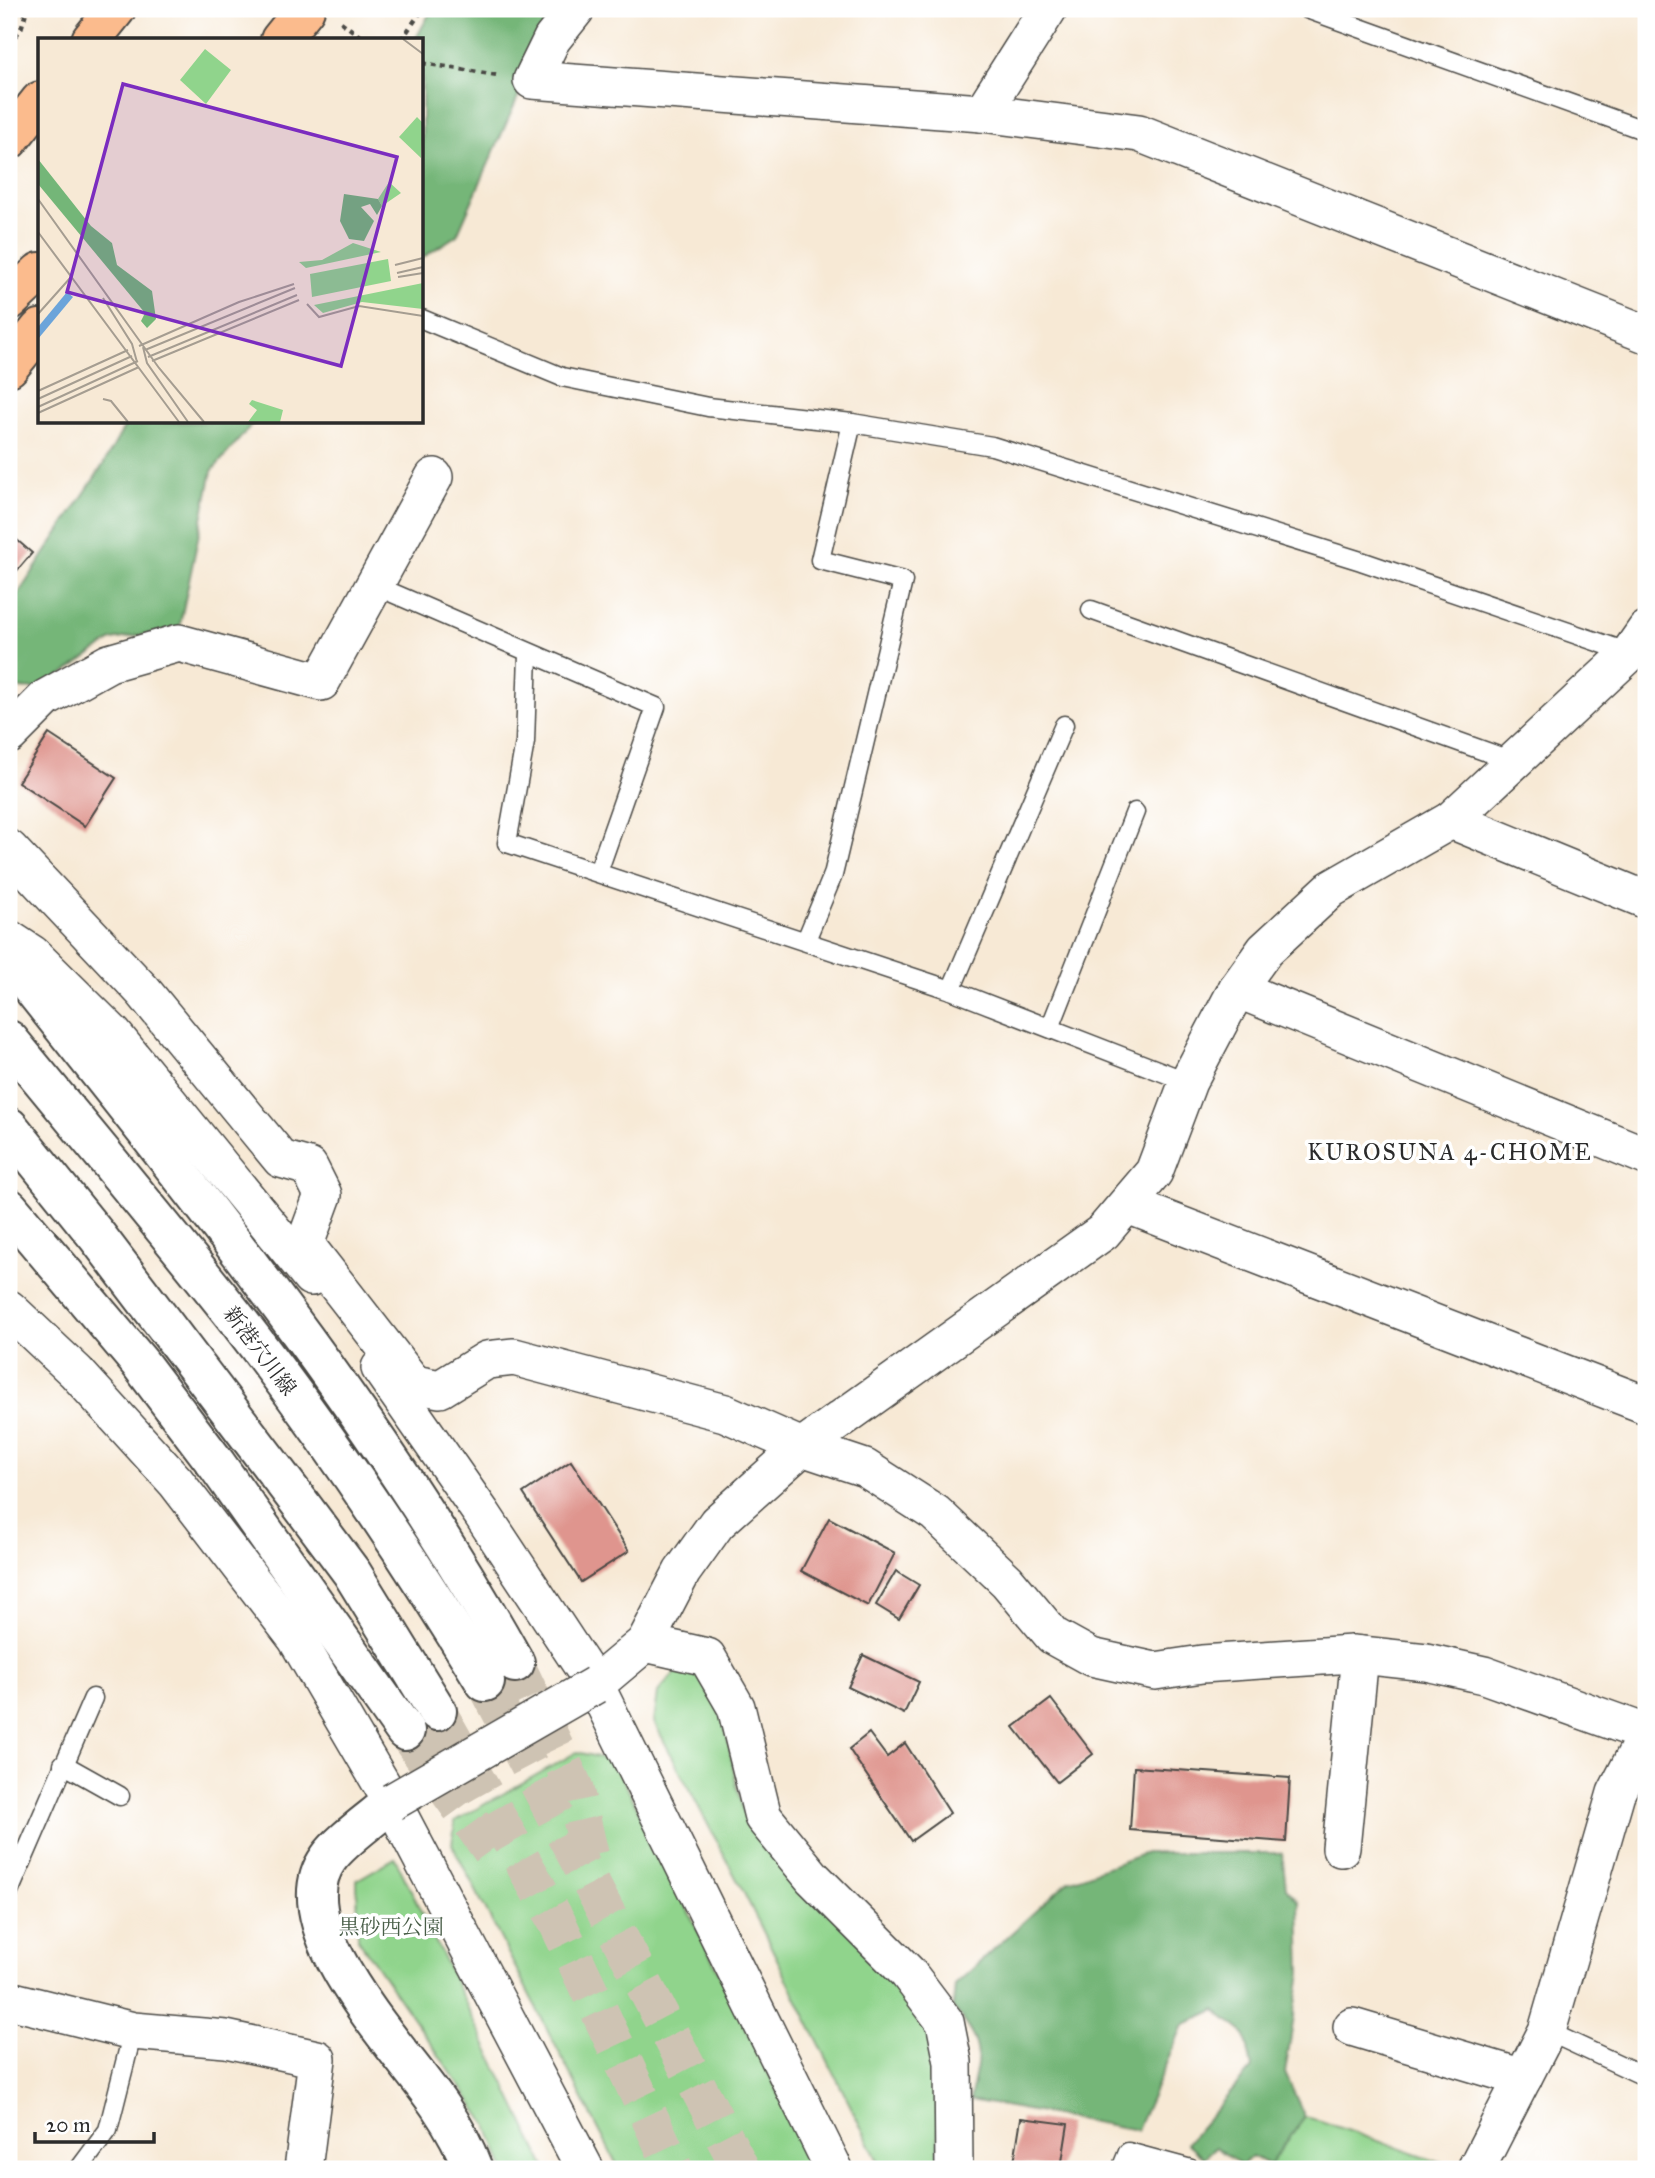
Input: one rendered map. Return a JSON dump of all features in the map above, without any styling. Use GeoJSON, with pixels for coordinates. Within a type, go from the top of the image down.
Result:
{"type":"FeatureCollection","features":[{"type":"Feature","properties":{"kind":"highway"},"geometry":{"type":"LineString","coordinates":[[92,38],[116,9]]}},
{"type":"Feature","properties":{"kind":"highway"},"geometry":{"type":"LineString","coordinates":[[283,38],[320,13]]}},
{"type":"Feature","properties":{"kind":"highway"},"geometry":{"type":"LineString","coordinates":[[9,140],[38,104]]}},
{"type":"Feature","properties":{"kind":"highway"},"geometry":{"type":"LineString","coordinates":[[9,301],[38,274]]}},
{"type":"Feature","properties":{"kind":"highway"},"geometry":{"type":"LineString","coordinates":[[9,366],[38,331]]}},
{"type":"Feature","properties":{"kind":"street"},"geometry":{"type":"LineString","coordinates":[[576,9],[552,39],[532,80],[982,113],[1139,133],[1646,334]]}},
{"type":"Feature","properties":{"kind":"street"},"geometry":{"type":"LineString","coordinates":[[982,113],[1048,9]]}},
{"type":"Feature","properties":{"kind":"street"},"geometry":{"type":"LineString","coordinates":[[9,735],[46,698],[109,663],[179,643],[320,682],[434,477]]}},
{"type":"Feature","properties":{"kind":"street"},"geometry":{"type":"LineString","coordinates":[[473,2169],[441,2108],[338,1969],[326,1942],[317,1885],[328,1858],[392,1802],[595,1685],[645,1643],[682,1572],[717,1523],[802,1447],[1093,1239],[1128,1205],[1154,1172],[1188,1082],[1237,989],[1265,950],[1331,889],[1451,820],[1641,648]]}},
{"type":"Feature","properties":{"kind":"street"},"geometry":{"type":"LineString","coordinates":[[1451,820],[1646,900]]}},
{"type":"Feature","properties":{"kind":"street"},"geometry":{"type":"LineString","coordinates":[[9,849],[143,991],[281,1159],[309,1167],[323,1195],[306,1244],[414,1384],[440,1389],[486,1360],[514,1357],[725,1413],[802,1447],[865,1468],[935,1513],[1007,1581],[1053,1636],[1091,1657],[1155,1671],[1202,1664],[1360,1655],[1426,1662],[1483,1675],[1646,1734],[1616,1793],[1547,2031],[1476,2169]]}},
{"type":"Feature","properties":{"kind":"street"},"geometry":{"type":"LineString","coordinates":[[9,939],[33,954],[113,1034],[281,1238],[392,1384],[482,1514],[595,1685],[834,2169]]}},
{"type":"Feature","properties":{"kind":"street","name":"新港穴川線"},"geometry":{"type":"LineString","coordinates":[[9,959],[327,1366],[442,1538],[500,1672],[433,1598],[321,1433],[257,1346],[9,1040]]}},
{"type":"Feature","properties":{"kind":"street"},"geometry":{"type":"LineString","coordinates":[[1237,989],[1646,1156]]}},
{"type":"Feature","properties":{"kind":"street"},"geometry":{"type":"LineString","coordinates":[[9,1127],[170,1329],[352,1573],[437,1711]]}},
{"type":"Feature","properties":{"kind":"street"},"geometry":{"type":"LineString","coordinates":[[1128,1205],[1646,1405]]}},
{"type":"Feature","properties":{"kind":"street"},"geometry":{"type":"LineString","coordinates":[[9,1208],[139,1362],[405,1731]]}},
{"type":"Feature","properties":{"kind":"street"},"geometry":{"type":"LineString","coordinates":[[9,1287],[44,1321],[76,1372]]}},
{"type":"Feature","properties":{"kind":"street"},"geometry":{"type":"LineString","coordinates":[[9,1309],[76,1372],[176,1482],[288,1628],[339,1708],[392,1802],[585,2169]]}},
{"type":"Feature","properties":{"kind":"street"},"geometry":{"type":"LineString","coordinates":[[645,1643],[707,1657],[736,1707],[763,1817],[813,1878],[908,1973],[945,2022],[953,2062],[954,2169]]}},
{"type":"Feature","properties":{"kind":"street"},"geometry":{"type":"LineString","coordinates":[[1341,1848],[1360,1655]]}},
{"type":"Feature","properties":{"kind":"street"},"geometry":{"type":"LineString","coordinates":[[9,2000],[133,2031],[226,2039],[317,2059],[303,2169]]}},
{"type":"Feature","properties":{"kind":"street"},"geometry":{"type":"LineString","coordinates":[[1352,2027],[1523,2078]]}},
{"type":"Feature","properties":{"kind":"lane"},"geometry":{"type":"LineString","coordinates":[[1307,9],[1646,131]]}},
{"type":"Feature","properties":{"kind":"lane"},"geometry":{"type":"LineString","coordinates":[[424,320],[562,377],[708,407],[852,424],[992,446],[1641,648]]}},
{"type":"Feature","properties":{"kind":"lane"},"geometry":{"type":"LineString","coordinates":[[806,940],[833,875],[903,581],[820,560],[852,424]]}},
{"type":"Feature","properties":{"kind":"lane"},"geometry":{"type":"LineString","coordinates":[[374,585],[528,654],[656,707],[598,872]]}},
{"type":"Feature","properties":{"kind":"lane"},"geometry":{"type":"LineString","coordinates":[[1091,610],[1515,762]]}},
{"type":"Feature","properties":{"kind":"lane"},"geometry":{"type":"LineString","coordinates":[[528,654],[525,742],[507,843],[951,990],[1188,1082]]}},
{"type":"Feature","properties":{"kind":"lane"},"geometry":{"type":"LineString","coordinates":[[951,990],[1064,724]]}},
{"type":"Feature","properties":{"kind":"lane"},"geometry":{"type":"LineString","coordinates":[[1050,1028],[1135,812]]}},
{"type":"Feature","properties":{"kind":"lane"},"geometry":{"type":"LineString","coordinates":[[9,1892],[93,1698]]}},
{"type":"Feature","properties":{"kind":"lane"},"geometry":{"type":"LineString","coordinates":[[63,1764],[120,1796]]}},
{"type":"Feature","properties":{"kind":"lane"},"geometry":{"type":"LineString","coordinates":[[79,2169],[108,2130],[133,2031]]}},
{"type":"Feature","properties":{"kind":"lane"},"geometry":{"type":"LineString","coordinates":[[1547,2031],[1646,2077]]}},
{"type":"Feature","properties":{"kind":"lane"},"geometry":{"type":"LineString","coordinates":[[1121,2169],[1128,2152],[1191,2169]]}},
{"type":"Feature","properties":{"kind":"path"},"geometry":{"type":"LineString","coordinates":[[9,44],[21,29],[27,9]]}},
{"type":"Feature","properties":{"kind":"path"},"geometry":{"type":"LineString","coordinates":[[402,38],[423,9]]}},
{"type":"Feature","properties":{"kind":"path"},"geometry":{"type":"LineString","coordinates":[[320,13],[362,38]]}},
{"type":"Feature","properties":{"kind":"path"},"geometry":{"type":"LineString","coordinates":[[424,63],[532,80]]}},
{"type":"Feature","properties":{"kind":"green space"},"geometry":{"type":"Polygon","coordinates":[[[432,9],[567,9],[541,45],[457,235],[424,257],[424,38],[416,38],[432,9]]]}},
{"type":"Feature","properties":{"kind":"green space"},"geometry":{"type":"Polygon","coordinates":[[[126,424],[252,424],[212,471],[179,629],[112,640],[41,689],[9,688],[9,608],[103,465],[126,424]]]}},
{"type":"Feature","properties":{"kind":"green space"},"geometry":{"type":"Polygon","coordinates":[[[686,1660],[709,1690],[721,1715],[742,1808],[748,1823],[900,1986],[937,2036],[939,2169],[882,2169],[744,1893],[654,1722],[658,1692],[686,1660]]]}},
{"type":"Feature","properties":{"kind":"green space"},"geometry":{"type":"Polygon","coordinates":[[[577,1752],[614,1761],[816,2169],[619,2169],[452,1844],[455,1821],[577,1752]]]}},
{"type":"Feature","properties":{"kind":"green space"},"geometry":{"type":"Polygon","coordinates":[[[1146,1853],[1282,1853],[1286,1888],[1299,1902],[1301,1973],[1285,2073],[1305,2117],[1269,2165],[1252,2156],[1241,2166],[1216,2147],[1204,2158],[1187,2143],[1252,2068],[1245,2034],[1215,2010],[1183,2025],[1137,2130],[970,2100],[977,2051],[971,2032],[953,2008],[955,1985],[1068,1881],[1146,1853]]]}},
{"type":"Feature","properties":{"kind":"green space","name":"黒砂西公園"},"geometry":{"type":"Polygon","coordinates":[[[395,1858],[546,2169],[504,2169],[488,2126],[358,1939],[357,1880],[395,1858]]]}},
{"type":"Feature","properties":{"kind":"green space"},"geometry":{"type":"Polygon","coordinates":[[[1305,2117],[1455,2168],[1274,2169],[1269,2165],[1305,2117]]]}},
{"type":"Feature","properties":{"kind":"building"},"geometry":{"type":"Polygon","coordinates":[[[9,533],[32,553],[9,580],[9,533]]]}},
{"type":"Feature","properties":{"kind":"building"},"geometry":{"type":"Polygon","coordinates":[[[49,734],[116,778],[85,826],[18,782],[49,734]]]}},
{"type":"Feature","properties":{"kind":"building"},"geometry":{"type":"Polygon","coordinates":[[[571,1461],[629,1551],[581,1582],[523,1493],[571,1461]]]}},
{"type":"Feature","properties":{"kind":"building"},"geometry":{"type":"Polygon","coordinates":[[[829,1518],[895,1553],[868,1606],[801,1571],[829,1518]]]}},
{"type":"Feature","properties":{"kind":"building"},"geometry":{"type":"Polygon","coordinates":[[[896,1571],[919,1585],[899,1619],[876,1605],[896,1571]]]}},
{"type":"Feature","properties":{"kind":"building"},"geometry":{"type":"Polygon","coordinates":[[[863,1655],[919,1682],[904,1714],[848,1687],[863,1655]]]}},
{"type":"Feature","properties":{"kind":"building"},"geometry":{"type":"Polygon","coordinates":[[[1051,1699],[1093,1754],[1057,1782],[1014,1727],[1051,1699]]]}},
{"type":"Feature","properties":{"kind":"building"},"geometry":{"type":"Polygon","coordinates":[[[869,1733],[887,1757],[905,1743],[950,1813],[911,1841],[849,1749],[869,1733]]]}},
{"type":"Feature","properties":{"kind":"building"},"geometry":{"type":"Polygon","coordinates":[[[1134,1767],[1290,1778],[1286,1842],[1130,1830],[1134,1767]]]}},
{"type":"Feature","properties":{"kind":"building"},"geometry":{"type":"Polygon","coordinates":[[[1021,2118],[1068,2124],[1061,2168],[1014,2162],[1021,2118]]]}},
{"type":"Feature","properties":{"kind":"tunnel"},"geometry":{"type":"LineString","coordinates":[[515,1663],[574,1787],[590,1855]]}},
{"type":"Feature","properties":{"kind":"tunnel"},"geometry":{"type":"LineString","coordinates":[[485,1682],[741,2169]]}},
{"type":"Feature","properties":{"kind":"tunnel"},"geometry":{"type":"LineString","coordinates":[[437,1711],[558,1924],[674,2169]]}},
{"type":"Feature","properties":{"kind":"tunnel"},"geometry":{"type":"LineString","coordinates":[[405,1731],[491,1850]]}},
{"type":"Feature","properties":{"kind":"district","name":"KUROSUNA 4-CHOME"},"geometry":{"type":"Point","coordinates":[1450,1152]}}]}
